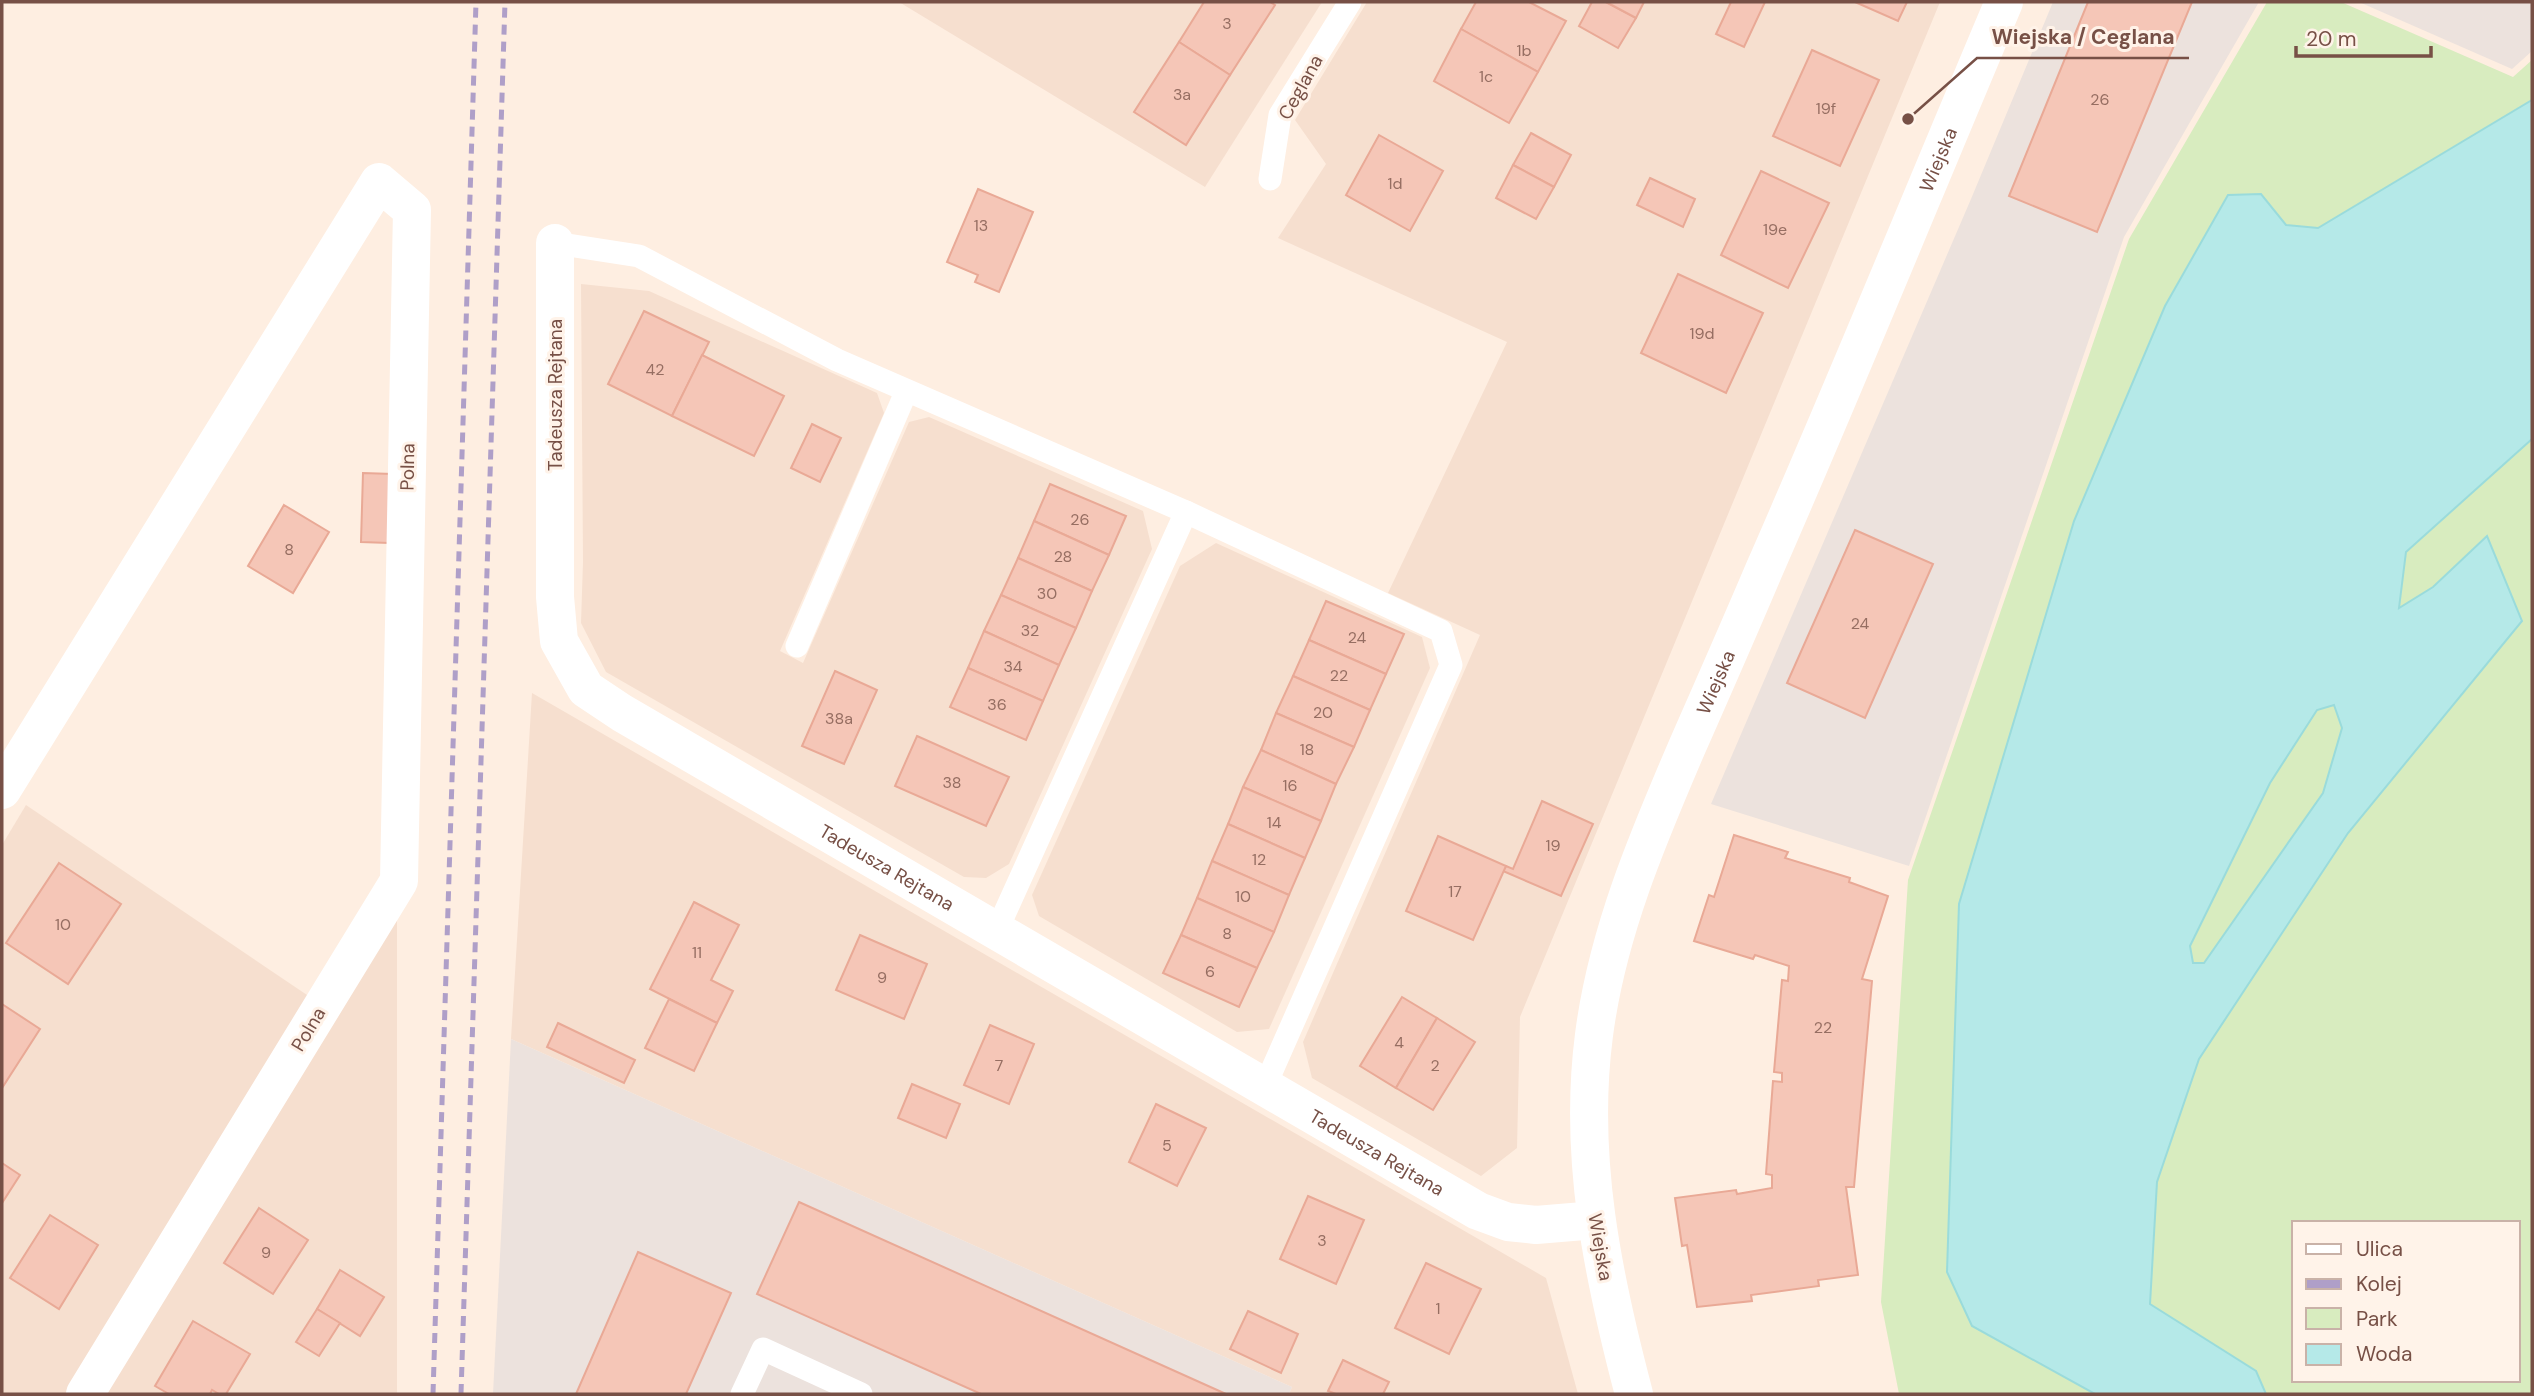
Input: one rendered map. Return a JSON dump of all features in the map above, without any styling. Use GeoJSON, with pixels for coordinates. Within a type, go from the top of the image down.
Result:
{"type":"FeatureCollection","features":[{"type":"Feature","properties":{"kind":"street","name":"Wiejska"},"geometry":{"type":"LineString","coordinates":[[1634,1394],[1609,1294],[1590,1171],[1589,1118],[1593,1038],[1605,969],[1649,833],[1811,462],[2004,2]]}},
{"type":"Feature","properties":{"kind":"street","name":"Polna"},"geometry":{"type":"LineString","coordinates":[[2,790],[379,182],[412,210],[399,881],[85,1394]]}},
{"type":"Feature","properties":{"kind":"street","name":"Tadeusza Rejtana"},"geometry":{"type":"LineString","coordinates":[[555,243],[555,597],[559,641],[586,689],[622,713],[1478,1211],[1508,1222],[1536,1225],[1596,1220]]}},
{"type":"Feature","properties":{"kind":"lane","name":"Ceglana"},"geometry":{"type":"LineString","coordinates":[[1270,179],[1280,115],[1350,2]]}},
{"type":"Feature","properties":{"kind":"lane"},"geometry":{"type":"LineString","coordinates":[[555,243],[639,256],[837,360],[1186,512],[1441,631],[1451,665],[1265,1086]]}},
{"type":"Feature","properties":{"kind":"lane"},"geometry":{"type":"LineString","coordinates":[[797,646],[906,392]]}},
{"type":"Feature","properties":{"kind":"lane"},"geometry":{"type":"LineString","coordinates":[[998,930],[1186,512]]}},
{"type":"Feature","properties":{"kind":"lane"},"geometry":{"type":"LineString","coordinates":[[742,1394],[764,1349],[861,1394]]}},
{"type":"Feature","properties":{"kind":"shaded area"},"geometry":{"type":"Polygon","coordinates":[[[899,2],[1322,2],[1205,187],[899,2]]]}},
{"type":"Feature","properties":{"kind":"shaded area"},"geometry":{"type":"Polygon","coordinates":[[[1367,2],[1940,2],[1520,1017],[1517,1148],[1481,1176],[1312,1078],[1303,1042],[1480,635],[1388,593],[1507,342],[1278,238],[1326,164],[1295,120],[1367,2]]]}},
{"type":"Feature","properties":{"kind":"shaded area"},"geometry":{"type":"Polygon","coordinates":[[[2053,2],[2259,2],[2124,237],[1909,866],[1711,804],[2053,2]]]}},
{"type":"Feature","properties":{"kind":"shaded area"},"geometry":{"type":"Polygon","coordinates":[[[2359,2],[2532,2],[2532,51],[2512,69],[2359,2]]]}},
{"type":"Feature","properties":{"kind":"shaded area"},"geometry":{"type":"Polygon","coordinates":[[[581,284],[649,291],[877,393],[884,413],[780,651],[803,663],[909,422],[929,417],[1143,511],[1152,549],[1009,864],[986,878],[964,877],[606,672],[581,623],[581,284]]]}},
{"type":"Feature","properties":{"kind":"shaded area"},"geometry":{"type":"Polygon","coordinates":[[[1216,543],[1422,637],[1430,668],[1269,1029],[1237,1032],[1039,916],[1032,895],[1180,566],[1216,543]]]}},
{"type":"Feature","properties":{"kind":"shaded area"},"geometry":{"type":"Polygon","coordinates":[[[532,693],[1546,1278],[1578,1394],[1289,1394],[1292,1387],[511,1039],[532,693]]]}},
{"type":"Feature","properties":{"kind":"shaded area"},"geometry":{"type":"Polygon","coordinates":[[[26,805],[310,997],[68,1394],[2,1394],[2,845],[26,805]]]}},
{"type":"Feature","properties":{"kind":"shaded area"},"geometry":{"type":"Polygon","coordinates":[[[397,919],[397,1394],[101,1394],[397,919]]]}},
{"type":"Feature","properties":{"kind":"shaded area"},"geometry":{"type":"Polygon","coordinates":[[[511,1039],[1292,1387],[1289,1394],[493,1394],[511,1039]]]}},
{"type":"Feature","properties":{"kind":"green space"},"geometry":{"type":"Polygon","coordinates":[[[2267,2],[2341,2],[2513,77],[2532,60],[2532,100],[2318,228],[2286,225],[2261,194],[2074,521],[1959,905],[1947,1272],[1972,1326],[2095,1394],[1899,1394],[1881,1302],[1908,880],[2129,239],[2267,2]]]}},
{"type":"Feature","properties":{"kind":"green space"},"geometry":{"type":"Polygon","coordinates":[[[2532,439],[2532,1394],[2266,1394],[2256,1371],[2150,1304],[2157,1182],[2199,1059],[2348,833],[2486,536],[2433,587],[2399,609],[2406,552],[2532,439]]]}},
{"type":"Feature","properties":{"kind":"green space"},"geometry":{"type":"Polygon","coordinates":[[[2334,705],[2342,728],[2323,793],[2204,963],[2193,963],[2190,947],[2270,783],[2317,710],[2334,705]]]}},
{"type":"Feature","properties":{"kind":"water"},"geometry":{"type":"Polygon","coordinates":[[[2532,100],[2532,439],[2406,552],[2399,608],[2433,587],[2487,536],[2522,621],[2348,833],[2199,1059],[2157,1182],[2150,1304],[2256,1371],[2266,1394],[2095,1394],[1972,1326],[1947,1272],[1959,904],[2074,521],[2165,306],[2228,195],[2261,194],[2286,225],[2318,228],[2532,100]],[[2334,705],[2317,710],[2270,783],[2190,946],[2193,963],[2204,963],[2323,793],[2342,728],[2334,705]]]}},
{"type":"Feature","properties":{"kind":"building"},"geometry":{"type":"Polygon","coordinates":[[[1204,2],[1270,2],[1275,5],[1230,75],[1179,42],[1204,2]]]}},
{"type":"Feature","properties":{"kind":"building"},"geometry":{"type":"Polygon","coordinates":[[[1476,2],[1529,2],[1566,21],[1538,72],[1461,29],[1476,2]]]}},
{"type":"Feature","properties":{"kind":"building"},"geometry":{"type":"Polygon","coordinates":[[[1592,2],[1606,2],[1636,18],[1618,48],[1579,26],[1592,2]]]}},
{"type":"Feature","properties":{"kind":"building"},"geometry":{"type":"Polygon","coordinates":[[[1606,2],[1644,2],[1636,18],[1606,2]]]}},
{"type":"Feature","properties":{"kind":"building"},"geometry":{"type":"Polygon","coordinates":[[[1731,2],[1765,2],[1744,47],[1716,34],[1731,2]]]}},
{"type":"Feature","properties":{"kind":"building"},"geometry":{"type":"Polygon","coordinates":[[[1855,2],[1907,2],[1898,21],[1855,2]]]}},
{"type":"Feature","properties":{"kind":"building"},"geometry":{"type":"Polygon","coordinates":[[[2088,2],[2192,2],[2097,232],[2009,196],[2088,2]]]}},
{"type":"Feature","properties":{"kind":"building"},"geometry":{"type":"Polygon","coordinates":[[[1461,29],[1538,72],[1509,123],[1434,81],[1461,29]]]}},
{"type":"Feature","properties":{"kind":"building"},"geometry":{"type":"Polygon","coordinates":[[[1179,42],[1230,75],[1186,145],[1134,112],[1179,42]]]}},
{"type":"Feature","properties":{"kind":"building"},"geometry":{"type":"Polygon","coordinates":[[[1812,50],[1879,80],[1840,166],[1773,136],[1812,50]]]}},
{"type":"Feature","properties":{"kind":"building"},"geometry":{"type":"Polygon","coordinates":[[[1531,133],[1571,155],[1554,187],[1513,165],[1531,133]]]}},
{"type":"Feature","properties":{"kind":"building"},"geometry":{"type":"Polygon","coordinates":[[[1379,135],[1443,171],[1410,231],[1346,195],[1379,135]]]}},
{"type":"Feature","properties":{"kind":"building"},"geometry":{"type":"Polygon","coordinates":[[[1513,165],[1554,187],[1536,219],[1496,198],[1513,165]]]}},
{"type":"Feature","properties":{"kind":"building"},"geometry":{"type":"Polygon","coordinates":[[[1761,171],[1829,203],[1788,288],[1721,255],[1761,171]]]}},
{"type":"Feature","properties":{"kind":"building"},"geometry":{"type":"Polygon","coordinates":[[[1650,178],[1695,199],[1683,227],[1637,205],[1650,178]]]}},
{"type":"Feature","properties":{"kind":"building"},"geometry":{"type":"Polygon","coordinates":[[[978,189],[1033,212],[999,292],[975,282],[978,275],[947,262],[978,189]]]}},
{"type":"Feature","properties":{"kind":"building"},"geometry":{"type":"Polygon","coordinates":[[[1678,274],[1763,313],[1726,393],[1641,353],[1678,274]]]}},
{"type":"Feature","properties":{"kind":"building"},"geometry":{"type":"Polygon","coordinates":[[[644,311],[709,342],[672,416],[608,384],[644,311]]]}},
{"type":"Feature","properties":{"kind":"building"},"geometry":{"type":"Polygon","coordinates":[[[702,355],[784,396],[754,456],[672,416],[702,355]]]}},
{"type":"Feature","properties":{"kind":"building"},"geometry":{"type":"Polygon","coordinates":[[[812,424],[841,438],[820,482],[791,468],[812,424]]]}},
{"type":"Feature","properties":{"kind":"building"},"geometry":{"type":"Polygon","coordinates":[[[363,473],[392,474],[389,543],[361,542],[363,473]]]}},
{"type":"Feature","properties":{"kind":"building"},"geometry":{"type":"Polygon","coordinates":[[[1050,484],[1126,516],[1109,555],[1034,521],[1050,484]]]}},
{"type":"Feature","properties":{"kind":"building"},"geometry":{"type":"Polygon","coordinates":[[[284,505],[329,532],[293,593],[248,566],[284,505]]]}},
{"type":"Feature","properties":{"kind":"building"},"geometry":{"type":"Polygon","coordinates":[[[1034,521],[1109,555],[1092,591],[1018,558],[1034,521]]]}},
{"type":"Feature","properties":{"kind":"building"},"geometry":{"type":"Polygon","coordinates":[[[1855,530],[1933,564],[1865,718],[1787,683],[1855,530]]]}},
{"type":"Feature","properties":{"kind":"building"},"geometry":{"type":"Polygon","coordinates":[[[1018,558],[1092,591],[1076,628],[1001,595],[1018,558]]]}},
{"type":"Feature","properties":{"kind":"building"},"geometry":{"type":"Polygon","coordinates":[[[1001,595],[1076,628],[1059,665],[984,631],[1001,595]]]}},
{"type":"Feature","properties":{"kind":"building"},"geometry":{"type":"Polygon","coordinates":[[[1326,601],[1404,634],[1386,674],[1309,640],[1326,601]]]}},
{"type":"Feature","properties":{"kind":"building"},"geometry":{"type":"Polygon","coordinates":[[[984,631],[1059,665],[1043,701],[968,668],[984,631]]]}},
{"type":"Feature","properties":{"kind":"building"},"geometry":{"type":"Polygon","coordinates":[[[1309,640],[1386,674],[1370,710],[1293,676],[1309,640]]]}},
{"type":"Feature","properties":{"kind":"building"},"geometry":{"type":"Polygon","coordinates":[[[968,668],[1043,701],[1026,740],[950,707],[968,668]]]}},
{"type":"Feature","properties":{"kind":"building"},"geometry":{"type":"Polygon","coordinates":[[[835,671],[877,690],[844,764],[802,746],[835,671]]]}},
{"type":"Feature","properties":{"kind":"building"},"geometry":{"type":"Polygon","coordinates":[[[1293,676],[1370,710],[1354,747],[1276,713],[1293,676]]]}},
{"type":"Feature","properties":{"kind":"building"},"geometry":{"type":"Polygon","coordinates":[[[1276,713],[1354,747],[1336,784],[1261,750],[1276,713]]]}},
{"type":"Feature","properties":{"kind":"building"},"geometry":{"type":"Polygon","coordinates":[[[917,736],[1009,777],[986,826],[895,786],[917,736]]]}},
{"type":"Feature","properties":{"kind":"building"},"geometry":{"type":"Polygon","coordinates":[[[1261,750],[1336,784],[1321,821],[1243,787],[1261,750]]]}},
{"type":"Feature","properties":{"kind":"building"},"geometry":{"type":"Polygon","coordinates":[[[1243,787],[1321,821],[1305,858],[1228,824],[1243,787]]]}},
{"type":"Feature","properties":{"kind":"building"},"geometry":{"type":"Polygon","coordinates":[[[1542,801],[1593,824],[1561,896],[1503,871],[1506,866],[1513,869],[1542,801]]]}},
{"type":"Feature","properties":{"kind":"building"},"geometry":{"type":"Polygon","coordinates":[[[1228,824],[1305,858],[1289,895],[1212,861],[1228,824]]]}},
{"type":"Feature","properties":{"kind":"building"},"geometry":{"type":"Polygon","coordinates":[[[1734,835],[1788,852],[1785,858],[1850,878],[1849,882],[1888,896],[1862,979],[1872,981],[1854,1187],[1846,1187],[1858,1275],[1818,1280],[1819,1286],[1751,1295],[1752,1301],[1697,1307],[1687,1245],[1682,1246],[1675,1198],[1736,1190],[1737,1194],[1772,1188],[1772,1175],[1766,1174],[1773,1081],[1782,1082],[1782,1073],[1774,1072],[1782,980],[1788,981],[1789,966],[1755,955],[1753,959],[1694,941],[1709,895],[1714,897],[1734,835]]]}},
{"type":"Feature","properties":{"kind":"building"},"geometry":{"type":"Polygon","coordinates":[[[1438,836],[1506,866],[1473,940],[1406,911],[1438,836]]]}},
{"type":"Feature","properties":{"kind":"building"},"geometry":{"type":"Polygon","coordinates":[[[1212,861],[1289,895],[1274,932],[1197,898],[1212,861]]]}},
{"type":"Feature","properties":{"kind":"building"},"geometry":{"type":"Polygon","coordinates":[[[59,863],[121,904],[68,984],[6,943],[59,863]]]}},
{"type":"Feature","properties":{"kind":"building"},"geometry":{"type":"Polygon","coordinates":[[[1197,898],[1274,932],[1257,968],[1181,935],[1197,898]]]}},
{"type":"Feature","properties":{"kind":"building"},"geometry":{"type":"Polygon","coordinates":[[[694,902],[739,925],[711,980],[733,991],[717,1023],[650,989],[694,902]]]}},
{"type":"Feature","properties":{"kind":"building"},"geometry":{"type":"Polygon","coordinates":[[[860,935],[927,964],[904,1019],[836,990],[860,935]]]}},
{"type":"Feature","properties":{"kind":"building"},"geometry":{"type":"Polygon","coordinates":[[[1181,935],[1257,968],[1239,1007],[1163,973],[1181,935]]]}},
{"type":"Feature","properties":{"kind":"building"},"geometry":{"type":"Polygon","coordinates":[[[1402,997],[1437,1018],[1396,1088],[1360,1066],[1402,997]]]}},
{"type":"Feature","properties":{"kind":"building"},"geometry":{"type":"Polygon","coordinates":[[[669,999],[717,1023],[694,1071],[645,1048],[669,999]]]}},
{"type":"Feature","properties":{"kind":"building"},"geometry":{"type":"Polygon","coordinates":[[[2,1004],[40,1029],[2,1088],[2,1004]]]}},
{"type":"Feature","properties":{"kind":"building"},"geometry":{"type":"Polygon","coordinates":[[[1437,1018],[1475,1042],[1433,1110],[1396,1088],[1437,1018]]]}},
{"type":"Feature","properties":{"kind":"building"},"geometry":{"type":"Polygon","coordinates":[[[558,1023],[635,1060],[624,1083],[547,1047],[558,1023]]]}},
{"type":"Feature","properties":{"kind":"building"},"geometry":{"type":"Polygon","coordinates":[[[990,1025],[1034,1044],[1009,1104],[964,1085],[990,1025]]]}},
{"type":"Feature","properties":{"kind":"building"},"geometry":{"type":"Polygon","coordinates":[[[912,1084],[960,1104],[946,1138],[898,1118],[912,1084]]]}},
{"type":"Feature","properties":{"kind":"building"},"geometry":{"type":"Polygon","coordinates":[[[1156,1104],[1206,1128],[1177,1186],[1129,1162],[1156,1104]]]}},
{"type":"Feature","properties":{"kind":"building"},"geometry":{"type":"Polygon","coordinates":[[[2,1163],[20,1175],[2,1203],[2,1163]]]}},
{"type":"Feature","properties":{"kind":"building"},"geometry":{"type":"Polygon","coordinates":[[[1308,1196],[1364,1220],[1336,1284],[1280,1259],[1308,1196]]]}},
{"type":"Feature","properties":{"kind":"building"},"geometry":{"type":"Polygon","coordinates":[[[799,1202],[1226,1394],[981,1394],[757,1294],[799,1202]]]}},
{"type":"Feature","properties":{"kind":"building"},"geometry":{"type":"Polygon","coordinates":[[[259,1208],[308,1240],[273,1294],[224,1263],[259,1208]]]}},
{"type":"Feature","properties":{"kind":"building"},"geometry":{"type":"Polygon","coordinates":[[[50,1215],[98,1245],[59,1309],[10,1278],[50,1215]]]}},
{"type":"Feature","properties":{"kind":"building"},"geometry":{"type":"Polygon","coordinates":[[[638,1252],[731,1293],[686,1394],[576,1394],[638,1252]]]}},
{"type":"Feature","properties":{"kind":"building"},"geometry":{"type":"Polygon","coordinates":[[[1426,1263],[1481,1289],[1449,1354],[1395,1328],[1426,1263]]]}},
{"type":"Feature","properties":{"kind":"building"},"geometry":{"type":"Polygon","coordinates":[[[340,1270],[384,1297],[360,1336],[317,1309],[340,1270]]]}},
{"type":"Feature","properties":{"kind":"building"},"geometry":{"type":"Polygon","coordinates":[[[317,1309],[340,1323],[319,1356],[296,1342],[317,1309]]]}},
{"type":"Feature","properties":{"kind":"building"},"geometry":{"type":"Polygon","coordinates":[[[1248,1311],[1298,1334],[1281,1373],[1230,1349],[1248,1311]]]}},
{"type":"Feature","properties":{"kind":"building"},"geometry":{"type":"Polygon","coordinates":[[[193,1321],[250,1354],[226,1394],[212,1390],[210,1394],[169,1394],[155,1386],[193,1321]]]}},
{"type":"Feature","properties":{"kind":"building"},"geometry":{"type":"Polygon","coordinates":[[[1343,1360],[1389,1382],[1383,1394],[1336,1394],[1328,1391],[1343,1360]]]}},
{"type":"Feature","properties":{"kind":"railway"},"geometry":{"type":"LineString","coordinates":[[433,1394],[476,2]]}},
{"type":"Feature","properties":{"kind":"railway"},"geometry":{"type":"LineString","coordinates":[[461,1394],[505,2]]}},
{"type":"Feature","properties":{"kind":"place","name":"Wiejska / Ceglana"},"geometry":{"type":"Point","coordinates":[1908,119]}}]}
